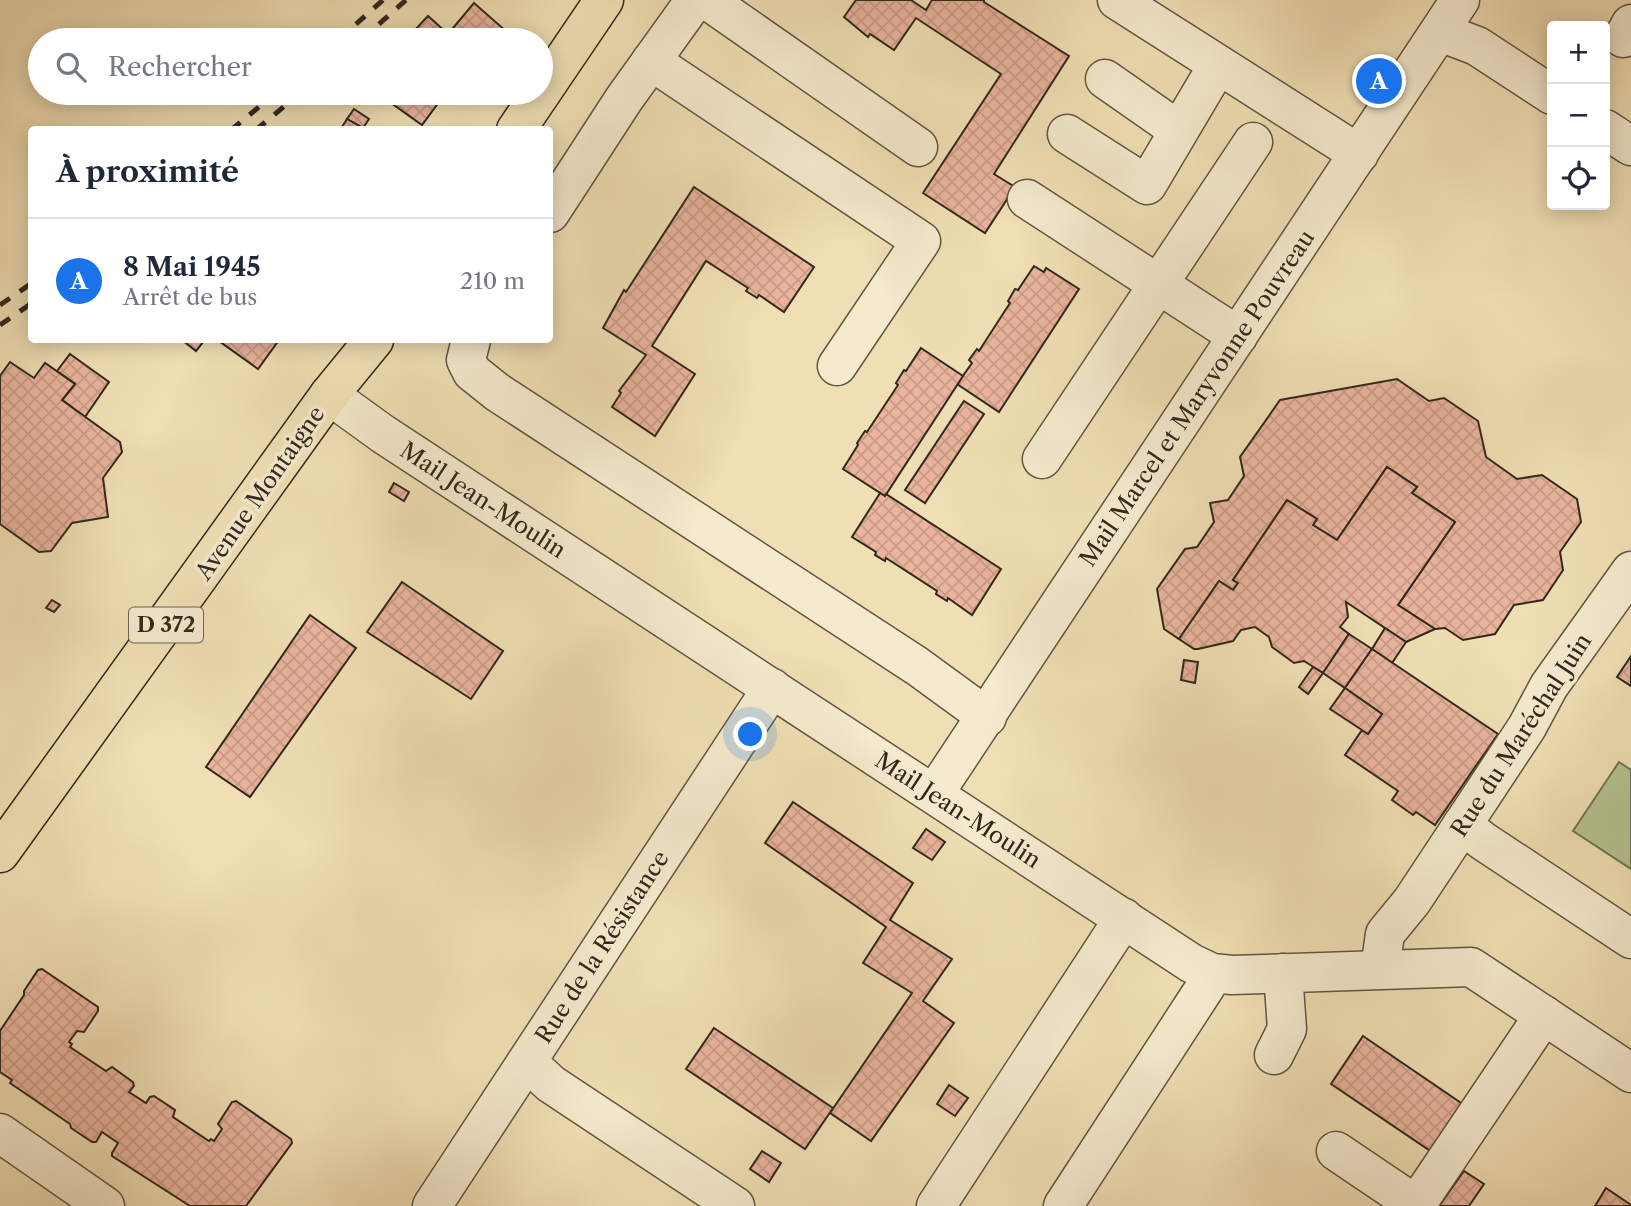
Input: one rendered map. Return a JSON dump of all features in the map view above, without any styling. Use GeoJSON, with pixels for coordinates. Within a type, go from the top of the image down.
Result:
{"type":"FeatureCollection","features":[{"type":"Feature","properties":{"kind":"main road"},"geometry":{"type":"LineString","coordinates":[[553,75],[604,0]]}},
{"type":"Feature","properties":{"kind":"main road"},"geometry":{"type":"LineString","coordinates":[[519,126],[533,105]]}},
{"type":"Feature","properties":{"kind":"main road","name":"Avenue Montaigne"},"geometry":{"type":"LineString","coordinates":[[0,853],[330,395],[372,343]]}},
{"type":"Feature","properties":{"kind":"street"},"geometry":{"type":"LineString","coordinates":[[553,208],[695,0]]}},
{"type":"Feature","properties":{"kind":"street"},"geometry":{"type":"LineString","coordinates":[[707,0],[918,147]]}},
{"type":"Feature","properties":{"kind":"street"},"geometry":{"type":"LineString","coordinates":[[1117,0],[1359,154]]}},
{"type":"Feature","properties":{"kind":"street","name":"Mail Marcel et Maryvonne Pouvreau"},"geometry":{"type":"LineString","coordinates":[[934,794],[1460,0]]}},
{"type":"Feature","properties":{"kind":"street"},"geometry":{"type":"LineString","coordinates":[[1440,32],[1477,47],[1547,92]]}},
{"type":"Feature","properties":{"kind":"street"},"geometry":{"type":"LineString","coordinates":[[651,61],[921,241],[836,366]]}},
{"type":"Feature","properties":{"kind":"street"},"geometry":{"type":"LineString","coordinates":[[1067,134],[1147,185],[1218,65]]}},
{"type":"Feature","properties":{"kind":"street"},"geometry":{"type":"LineString","coordinates":[[1105,79],[1178,130]]}},
{"type":"Feature","properties":{"kind":"street"},"geometry":{"type":"LineString","coordinates":[[1610,132],[1631,146]]}},
{"type":"Feature","properties":{"kind":"street"},"geometry":{"type":"LineString","coordinates":[[1042,459],[1253,142]]}},
{"type":"Feature","properties":{"kind":"street"},"geometry":{"type":"LineString","coordinates":[[1027,199],[1238,336]]}},
{"type":"Feature","properties":{"kind":"street"},"geometry":{"type":"LineString","coordinates":[[469,350],[472,372],[497,392],[917,666],[987,717]]}},
{"type":"Feature","properties":{"kind":"street","name":"Mail Jean-Moulin"},"geometry":{"type":"LineString","coordinates":[[330,395],[383,435],[1191,963],[1212,973],[1471,967],[1631,1073]]}},
{"type":"Feature","properties":{"kind":"street","name":"Rue du Maréchal Juin"},"geometry":{"type":"LineString","coordinates":[[1380,969],[1385,934],[1412,901],[1527,727],[1549,686],[1631,571]]}},
{"type":"Feature","properties":{"kind":"street","name":"Rue de la Résistance"},"geometry":{"type":"LineString","coordinates":[[432,1206],[772,688]]}},
{"type":"Feature","properties":{"kind":"street"},"geometry":{"type":"LineString","coordinates":[[1462,825],[1631,939]]}},
{"type":"Feature","properties":{"kind":"street"},"geometry":{"type":"LineString","coordinates":[[1412,901],[1414,935],[1430,968]]}},
{"type":"Feature","properties":{"kind":"street"},"geometry":{"type":"LineString","coordinates":[[936,1206],[1124,918]]}},
{"type":"Feature","properties":{"kind":"street"},"geometry":{"type":"LineString","coordinates":[[1063,1206],[1212,973]]}},
{"type":"Feature","properties":{"kind":"street"},"geometry":{"type":"LineString","coordinates":[[1274,1055],[1287,1029],[1283,973]]}},
{"type":"Feature","properties":{"kind":"street"},"geometry":{"type":"LineString","coordinates":[[1336,1151],[1416,1205],[1544,1015]]}},
{"type":"Feature","properties":{"kind":"street"},"geometry":{"type":"LineString","coordinates":[[527,1062],[551,1084],[735,1206]]}},
{"type":"Feature","properties":{"kind":"street"},"geometry":{"type":"LineString","coordinates":[[0,1133],[106,1206]]}},
{"type":"Feature","properties":{"kind":"green space"},"geometry":{"type":"Polygon","coordinates":[[[1619,762],[1631,770],[1631,869],[1573,831],[1619,762]]]}},
{"type":"Feature","properties":{"kind":"building"},"geometry":{"type":"Polygon","coordinates":[[[856,0],[911,0],[926,10],[932,0],[984,0],[1069,56],[994,174],[1015,187],[985,233],[923,193],[1001,74],[916,18],[894,50],[870,34],[868,37],[844,17],[856,0]]]}},
{"type":"Feature","properties":{"kind":"building"},"geometry":{"type":"Polygon","coordinates":[[[474,3],[502,28],[453,28],[474,3]]]}},
{"type":"Feature","properties":{"kind":"building"},"geometry":{"type":"Polygon","coordinates":[[[428,16],[441,28],[417,28],[428,16]]]}},
{"type":"Feature","properties":{"kind":"building"},"geometry":{"type":"Polygon","coordinates":[[[394,105],[437,105],[422,125],[394,105]]]}},
{"type":"Feature","properties":{"kind":"building"},"geometry":{"type":"Polygon","coordinates":[[[354,109],[369,119],[364,126],[359,126],[347,119],[354,109]]]}},
{"type":"Feature","properties":{"kind":"building"},"geometry":{"type":"Polygon","coordinates":[[[347,119],[359,126],[343,126],[347,119]]]}},
{"type":"Feature","properties":{"kind":"building"},"geometry":{"type":"Polygon","coordinates":[[[694,187],[814,267],[784,312],[759,295],[757,298],[746,291],[748,288],[706,261],[652,346],[695,374],[655,436],[612,407],[621,393],[619,391],[646,355],[603,328],[624,290],[626,292],[694,187]]]}},
{"type":"Feature","properties":{"kind":"building"},"geometry":{"type":"Polygon","coordinates":[[[1034,266],[1044,272],[1046,268],[1079,289],[999,412],[957,384],[972,363],[969,360],[977,349],[979,351],[1010,303],[1008,301],[1015,289],[1018,290],[1034,266]]]}},
{"type":"Feature","properties":{"kind":"building"},"geometry":{"type":"Polygon","coordinates":[[[186,343],[202,343],[196,351],[186,343]]]}},
{"type":"Feature","properties":{"kind":"building"},"geometry":{"type":"Polygon","coordinates":[[[222,343],[277,343],[258,369],[222,343]]]}},
{"type":"Feature","properties":{"kind":"building"},"geometry":{"type":"Polygon","coordinates":[[[921,348],[963,376],[885,496],[843,469],[857,443],[898,385],[896,383],[904,370],[906,371],[921,348]]]}},
{"type":"Feature","properties":{"kind":"building"},"geometry":{"type":"Polygon","coordinates":[[[70,354],[109,382],[85,417],[62,400],[75,384],[57,371],[70,354]]]}},
{"type":"Feature","properties":{"kind":"building"},"geometry":{"type":"Polygon","coordinates":[[[10,362],[34,378],[45,363],[75,384],[62,400],[120,442],[122,452],[103,478],[108,517],[72,523],[51,551],[39,552],[0,524],[0,376],[10,362]]]}},
{"type":"Feature","properties":{"kind":"building"},"geometry":{"type":"Polygon","coordinates":[[[1397,379],[1429,401],[1444,398],[1478,421],[1486,457],[1517,479],[1542,475],[1577,499],[1581,522],[1560,552],[1563,570],[1543,600],[1514,605],[1495,634],[1463,640],[1445,628],[1435,629],[1398,605],[1455,522],[1412,493],[1417,487],[1387,467],[1337,540],[1313,525],[1317,519],[1287,500],[1233,580],[1238,583],[1233,590],[1219,581],[1179,639],[1164,629],[1157,589],[1185,549],[1197,547],[1214,522],[1210,503],[1228,500],[1244,476],[1240,457],[1280,400],[1397,379]]]}},
{"type":"Feature","properties":{"kind":"building"},"geometry":{"type":"Polygon","coordinates":[[[964,401],[984,414],[925,503],[905,490],[964,401]]]}},
{"type":"Feature","properties":{"kind":"building"},"geometry":{"type":"Polygon","coordinates":[[[1387,467],[1417,487],[1412,493],[1455,522],[1398,605],[1435,629],[1406,642],[1346,602],[1348,617],[1340,627],[1349,634],[1323,673],[1304,661],[1294,663],[1272,647],[1269,637],[1255,627],[1241,630],[1233,641],[1198,649],[1179,639],[1219,581],[1233,590],[1238,583],[1233,580],[1287,500],[1317,519],[1313,525],[1337,540],[1387,467]]]}},
{"type":"Feature","properties":{"kind":"building"},"geometry":{"type":"Polygon","coordinates":[[[394,483],[409,492],[404,501],[389,492],[394,483]]]}},
{"type":"Feature","properties":{"kind":"building"},"geometry":{"type":"Polygon","coordinates":[[[880,493],[885,496],[886,494],[1001,569],[972,615],[948,598],[947,601],[936,594],[937,591],[886,558],[885,561],[875,555],[876,552],[852,537],[880,493]]]}},
{"type":"Feature","properties":{"kind":"building"},"geometry":{"type":"Polygon","coordinates":[[[402,582],[503,651],[471,699],[367,632],[402,582]]]}},
{"type":"Feature","properties":{"kind":"building"},"geometry":{"type":"Polygon","coordinates":[[[52,600],[60,605],[54,612],[46,608],[52,600]]]}},
{"type":"Feature","properties":{"kind":"building"},"geometry":{"type":"Polygon","coordinates":[[[310,615],[356,648],[250,797],[206,767],[310,615]]]}},
{"type":"Feature","properties":{"kind":"building"},"geometry":{"type":"Polygon","coordinates":[[[1385,628],[1406,642],[1392,663],[1372,649],[1385,628]]]}},
{"type":"Feature","properties":{"kind":"building"},"geometry":{"type":"Polygon","coordinates":[[[1349,634],[1372,649],[1345,688],[1323,673],[1349,634]]]}},
{"type":"Feature","properties":{"kind":"building"},"geometry":{"type":"Polygon","coordinates":[[[1372,649],[1498,734],[1435,825],[1416,812],[1413,815],[1392,800],[1398,791],[1345,755],[1362,730],[1368,734],[1382,714],[1345,688],[1372,649]]]}},
{"type":"Feature","properties":{"kind":"building"},"geometry":{"type":"Polygon","coordinates":[[[1631,656],[1631,686],[1617,677],[1631,656]]]}},
{"type":"Feature","properties":{"kind":"building"},"geometry":{"type":"Polygon","coordinates":[[[1184,660],[1198,662],[1195,683],[1181,680],[1184,660]]]}},
{"type":"Feature","properties":{"kind":"building"},"geometry":{"type":"Polygon","coordinates":[[[1313,667],[1323,673],[1308,694],[1299,687],[1313,667]]]}},
{"type":"Feature","properties":{"kind":"building"},"geometry":{"type":"Polygon","coordinates":[[[1345,688],[1382,714],[1368,734],[1330,709],[1345,688]]]}},
{"type":"Feature","properties":{"kind":"building"},"geometry":{"type":"Polygon","coordinates":[[[793,802],[913,883],[890,920],[952,959],[923,1001],[954,1023],[871,1141],[830,1113],[912,993],[863,963],[886,927],[765,843],[793,802]]]}},
{"type":"Feature","properties":{"kind":"building"},"geometry":{"type":"Polygon","coordinates":[[[926,829],[945,842],[932,860],[913,848],[926,829]]]}},
{"type":"Feature","properties":{"kind":"building"},"geometry":{"type":"Polygon","coordinates":[[[42,969],[98,1007],[84,1032],[77,1031],[69,1042],[72,1044],[70,1047],[106,1071],[112,1067],[133,1082],[134,1086],[129,1092],[146,1103],[154,1096],[175,1110],[173,1117],[209,1141],[214,1141],[222,1129],[218,1124],[232,1102],[236,1101],[291,1139],[292,1143],[246,1206],[190,1206],[112,1156],[118,1143],[102,1132],[96,1142],[92,1142],[10,1083],[12,1080],[0,1072],[0,1031],[38,970],[42,969]]]}},
{"type":"Feature","properties":{"kind":"building"},"geometry":{"type":"Polygon","coordinates":[[[714,1028],[833,1108],[805,1149],[686,1069],[714,1028]]]}},
{"type":"Feature","properties":{"kind":"building"},"geometry":{"type":"Polygon","coordinates":[[[1363,1036],[1464,1105],[1432,1152],[1331,1084],[1363,1036]]]}},
{"type":"Feature","properties":{"kind":"building"},"geometry":{"type":"Polygon","coordinates":[[[949,1085],[968,1098],[955,1116],[937,1104],[949,1085]]]}},
{"type":"Feature","properties":{"kind":"building"},"geometry":{"type":"Polygon","coordinates":[[[762,1151],[781,1163],[769,1182],[750,1169],[762,1151]]]}},
{"type":"Feature","properties":{"kind":"building"},"geometry":{"type":"Polygon","coordinates":[[[1464,1171],[1484,1184],[1469,1206],[1439,1206],[1464,1171]]]}},
{"type":"Feature","properties":{"kind":"building"},"geometry":{"type":"Polygon","coordinates":[[[1606,1188],[1631,1205],[1631,1206],[1595,1206],[1606,1188]]]}},
{"type":"Feature","properties":{"kind":"railway"},"geometry":{"type":"LineString","coordinates":[[352,28],[383,0]]}},
{"type":"Feature","properties":{"kind":"railway"},"geometry":{"type":"LineString","coordinates":[[374,28],[406,0]]}},
{"type":"Feature","properties":{"kind":"railway"},"geometry":{"type":"LineString","coordinates":[[236,126],[261,105]]}},
{"type":"Feature","properties":{"kind":"railway"},"geometry":{"type":"LineString","coordinates":[[261,126],[286,105]]}},
{"type":"Feature","properties":{"kind":"railway"},"geometry":{"type":"LineString","coordinates":[[0,305],[28,286]]}},
{"type":"Feature","properties":{"kind":"railway"},"geometry":{"type":"LineString","coordinates":[[0,325],[28,306]]}},
{"type":"Feature","properties":{"kind":"place","name":"8 Mai 1945"},"geometry":{"type":"Point","coordinates":[1379,81]}}]}
